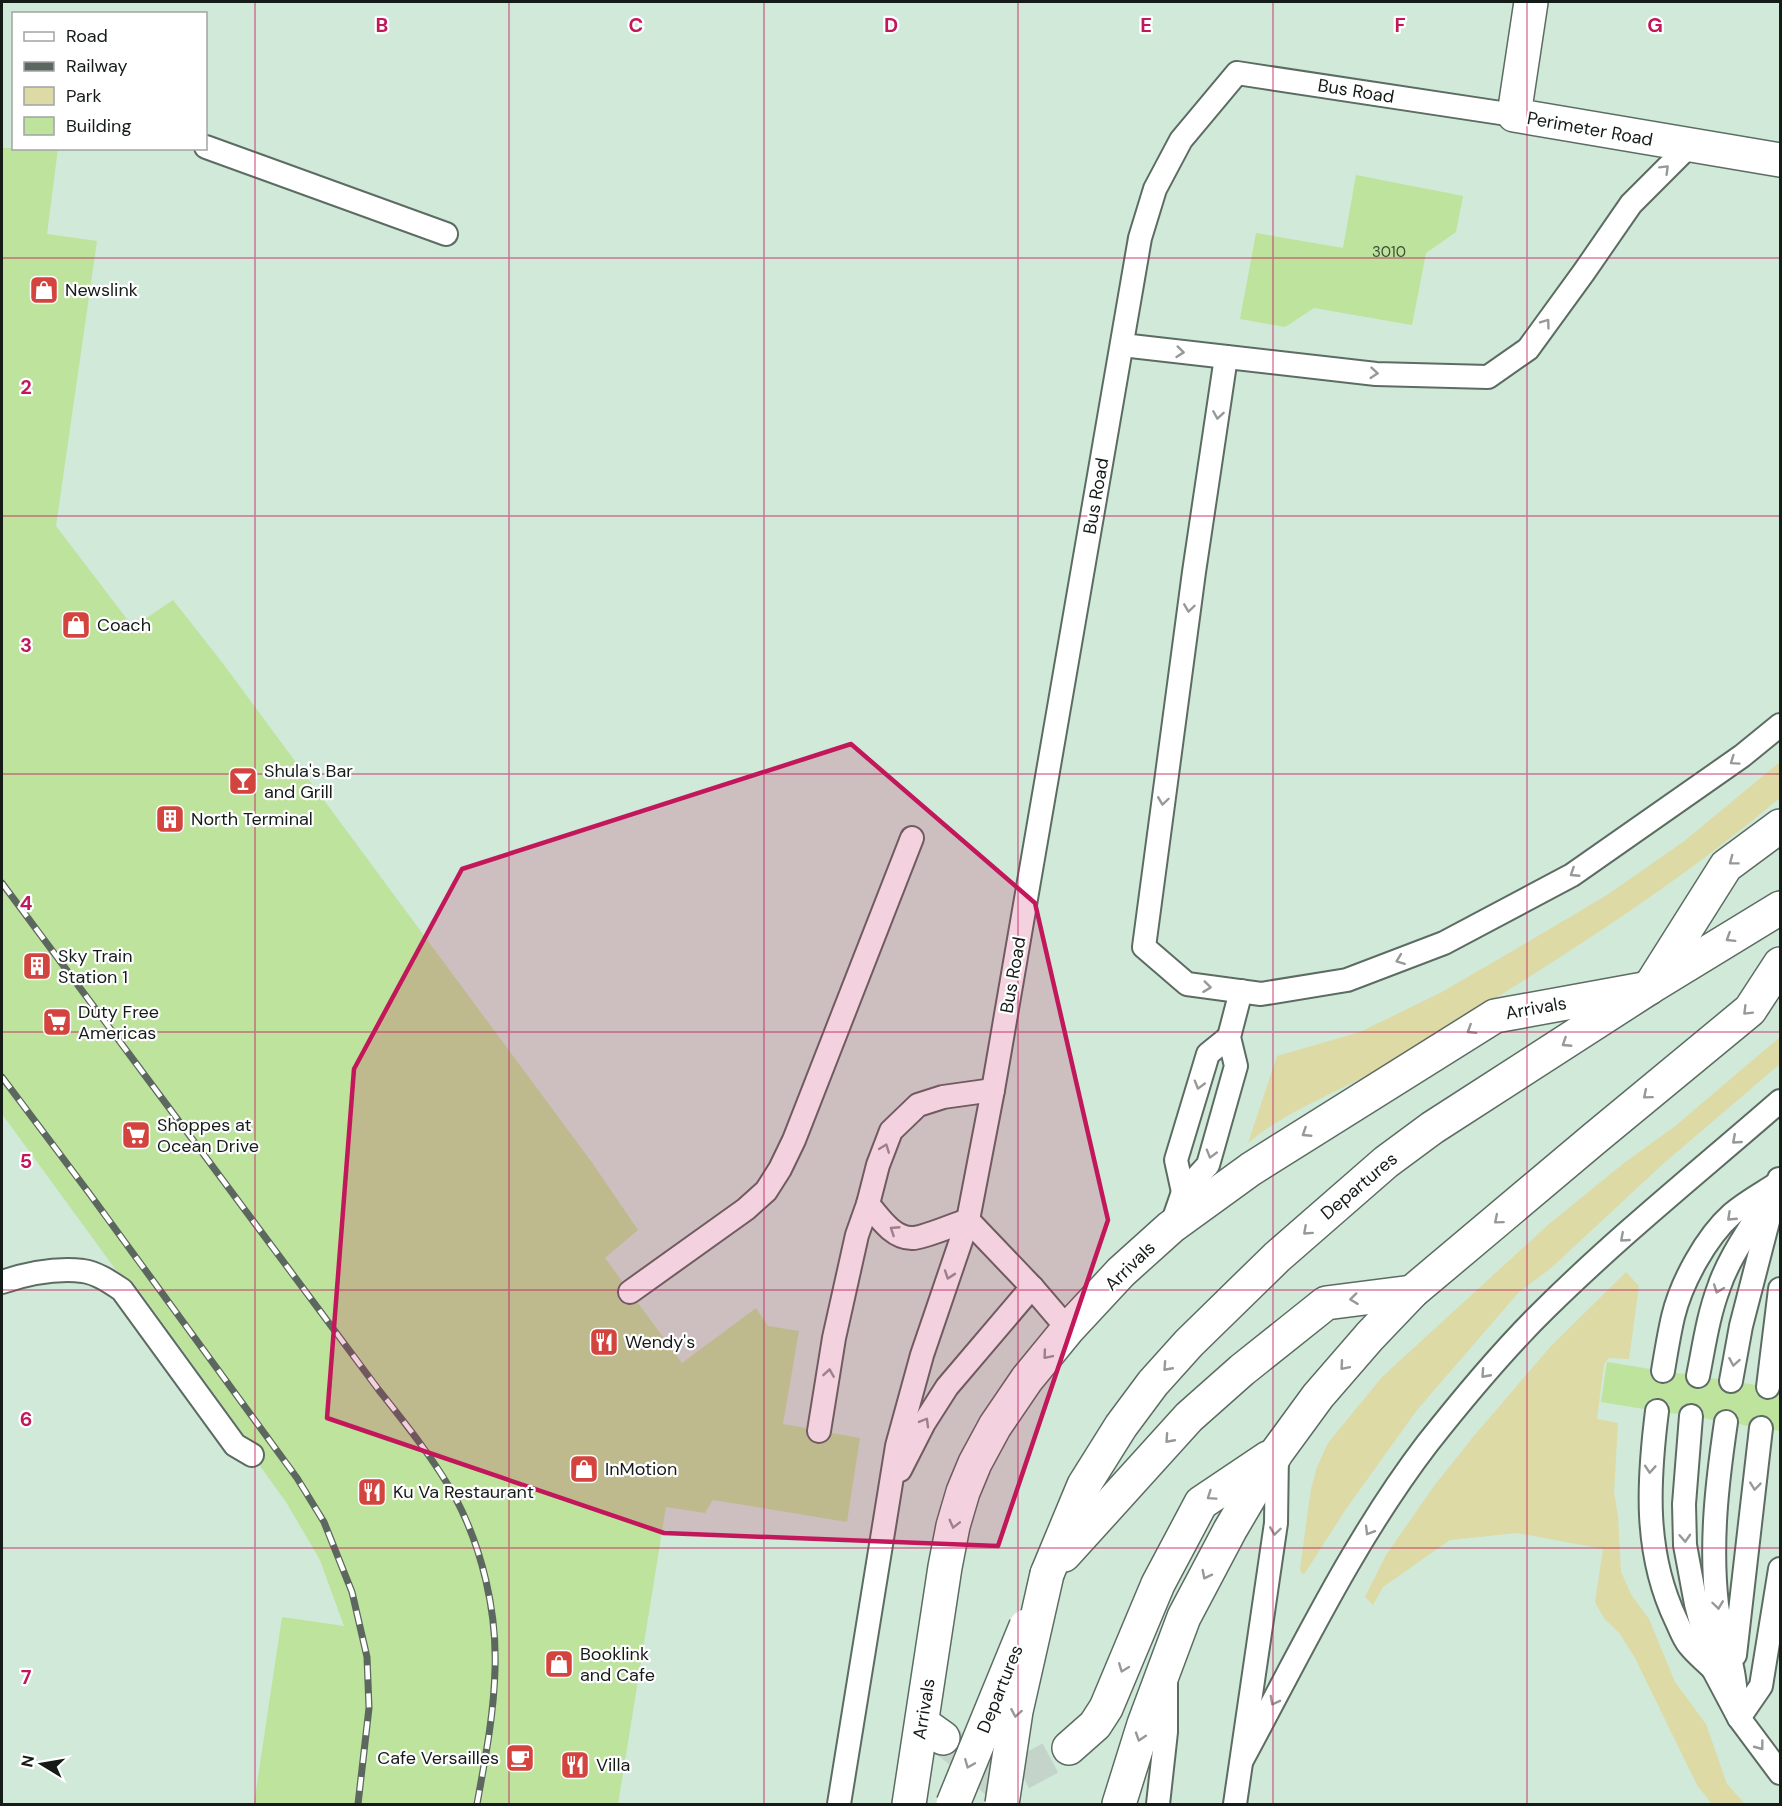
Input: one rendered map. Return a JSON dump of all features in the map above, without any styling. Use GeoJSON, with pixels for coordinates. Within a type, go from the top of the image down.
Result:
{"type":"FeatureCollection","features":[{"type":"Feature","properties":{"kind":"main road","name":"Perimeter Road"},"geometry":{"type":"LineString","coordinates":[[1531,2],[1514,116],[1780,160]]}},
{"type":"Feature","properties":{"kind":"main road"},"geometry":{"type":"LineString","coordinates":[[1649,988],[1726,866],[1780,826]]}},
{"type":"Feature","properties":{"kind":"main road","name":"Departures"},"geometry":{"type":"LineString","coordinates":[[953,1804],[1084,1485],[1121,1426],[1153,1383],[1189,1343],[1277,1257],[1386,1162],[1432,1128],[1649,988],[1780,908]]}},
{"type":"Feature","properties":{"kind":"main road"},"geometry":{"type":"LineString","coordinates":[[1119,1804],[1166,1662],[1184,1617],[1211,1565],[1277,1452],[1318,1396],[1370,1336],[1412,1293],[1595,1137],[1750,1010],[1780,964]]}},
{"type":"Feature","properties":{"kind":"main road","name":"Arrivals"},"geometry":{"type":"LineString","coordinates":[[909,1804],[932,1731],[945,1567],[963,1492],[975,1463],[995,1426],[1027,1379],[1068,1329],[1121,1272],[1171,1227],[1260,1163],[1495,1016],[1649,988]]}},
{"type":"Feature","properties":{"kind":"main road"},"geometry":{"type":"LineString","coordinates":[[1047,1574],[1189,1417],[1242,1370],[1326,1303],[1412,1293]]}},
{"type":"Feature","properties":{"kind":"main road"},"geometry":{"type":"LineString","coordinates":[[1069,1748],[1095,1725],[1106,1708],[1158,1584],[1201,1503],[1277,1452]]}},
{"type":"Feature","properties":{"kind":"main road","name":"Departures"},"geometry":{"type":"LineString","coordinates":[[1002,1804],[1016,1711],[1047,1574]]}},
{"type":"Feature","properties":{"kind":"lane","name":"Bus Road"},"geometry":{"type":"LineString","coordinates":[[839,1804],[897,1446],[922,1355],[968,1220],[993,1090],[1140,238],[1155,189],[1181,140],[1237,74],[1514,116]]}},
{"type":"Feature","properties":{"kind":"lane"},"geometry":{"type":"LineString","coordinates":[[1122,345],[1376,374],[1488,377],[1528,349],[1630,204],[1689,146]]}},
{"type":"Feature","properties":{"kind":"lane"},"geometry":{"type":"LineString","coordinates":[[207,147],[446,234]]}},
{"type":"Feature","properties":{"kind":"lane"},"geometry":{"type":"LineString","coordinates":[[1226,357],[1194,572],[1144,947],[1186,984],[1261,994],[1347,980],[1444,943],[1572,875],[1742,756],[1780,725]]}},
{"type":"Feature","properties":{"kind":"lane"},"geometry":{"type":"LineString","coordinates":[[630,1292],[746,1209],[766,1191],[780,1169],[794,1140],[912,838]]}},
{"type":"Feature","properties":{"kind":"lane"},"geometry":{"type":"LineString","coordinates":[[1171,1227],[1183,1192],[1208,1165],[1236,1066],[1229,1037],[1241,991]]}},
{"type":"Feature","properties":{"kind":"lane"},"geometry":{"type":"LineString","coordinates":[[1183,1192],[1176,1160],[1208,1054],[1229,1037]]}},
{"type":"Feature","properties":{"kind":"lane"},"geometry":{"type":"LineString","coordinates":[[819,1431],[837,1326],[857,1235],[891,1131],[918,1105],[943,1097],[993,1090]]}},
{"type":"Feature","properties":{"kind":"lane"},"geometry":{"type":"LineString","coordinates":[[1242,1760],[1338,1582],[1386,1502],[1427,1445],[1482,1377],[1546,1308],[1780,1101]]}},
{"type":"Feature","properties":{"kind":"lane"},"geometry":{"type":"LineString","coordinates":[[1780,1181],[1780,1227]]}},
{"type":"Feature","properties":{"kind":"lane"},"geometry":{"type":"LineString","coordinates":[[1663,1371],[1673,1315],[1688,1275],[1709,1240],[1732,1214],[1780,1181]]}},
{"type":"Feature","properties":{"kind":"lane"},"geometry":{"type":"LineString","coordinates":[[1698,1376],[1708,1321],[1719,1284],[1736,1251],[1780,1181]]}},
{"type":"Feature","properties":{"kind":"lane"},"geometry":{"type":"LineString","coordinates":[[1731,1381],[1741,1326],[1780,1181]]}},
{"type":"Feature","properties":{"kind":"lane"},"geometry":{"type":"LineString","coordinates":[[868,1204],[886,1226],[900,1235],[913,1238],[968,1220],[1032,1287],[1068,1329]]}},
{"type":"Feature","properties":{"kind":"lane"},"geometry":{"type":"LineString","coordinates":[[2,1282],[35,1274],[84,1271],[107,1280],[122,1290],[235,1445],[252,1455]]}},
{"type":"Feature","properties":{"kind":"lane"},"geometry":{"type":"LineString","coordinates":[[888,1492],[924,1423],[947,1387],[1032,1287]]}},
{"type":"Feature","properties":{"kind":"lane"},"geometry":{"type":"LineString","coordinates":[[1767,1387],[1780,1289]]}},
{"type":"Feature","properties":{"kind":"lane"},"geometry":{"type":"LineString","coordinates":[[1657,1411],[1649,1478],[1651,1533],[1657,1569],[1668,1602],[1688,1644],[1723,1670]]}},
{"type":"Feature","properties":{"kind":"lane"},"geometry":{"type":"LineString","coordinates":[[1691,1416],[1684,1504],[1685,1545],[1690,1577],[1738,1718],[1780,1773]]}},
{"type":"Feature","properties":{"kind":"lane"},"geometry":{"type":"LineString","coordinates":[[1723,1670],[1714,1560],[1716,1495],[1726,1422]]}},
{"type":"Feature","properties":{"kind":"lane"},"geometry":{"type":"LineString","coordinates":[[1723,1670],[1761,1428]]}},
{"type":"Feature","properties":{"kind":"lane"},"geometry":{"type":"LineString","coordinates":[[1235,1804],[1276,1523],[1277,1452]]}},
{"type":"Feature","properties":{"kind":"lane"},"geometry":{"type":"LineString","coordinates":[[1738,1718],[1761,1686],[1778,1599],[1780,1569]]}},
{"type":"Feature","properties":{"kind":"lane"},"geometry":{"type":"LineString","coordinates":[[1158,1804],[1166,1732],[1166,1662]]}},
{"type":"Feature","properties":{"kind":"highlighted area"},"geometry":{"type":"Polygon","coordinates":[[[851,744],[1035,903],[1108,1220],[998,1546],[664,1533],[327,1418],[354,1069],[462,869],[851,744]]]}},
{"type":"Feature","properties":{"kind":"shaded area"},"geometry":{"type":"Polygon","coordinates":[[[2,2],[1780,2],[1780,1804],[2,1804],[2,2]]]}},
{"type":"Feature","properties":{"kind":"green space"},"geometry":{"type":"Polygon","coordinates":[[[1780,762],[1780,798],[1735,835],[1641,904],[1394,1061],[1282,1119],[1248,1143],[1277,1056],[1360,1032],[1442,992],[1516,949],[1607,895],[1683,842],[1780,762]]]}},
{"type":"Feature","properties":{"kind":"green space"},"geometry":{"type":"Polygon","coordinates":[[[1780,1037],[1780,1064],[1664,1163],[1551,1268],[1519,1292],[1417,1410],[1346,1509],[1305,1573],[1302,1574],[1300,1569],[1311,1489],[1317,1467],[1328,1443],[1382,1377],[1549,1224],[1624,1163],[1674,1127],[1780,1037]]]}},
{"type":"Feature","properties":{"kind":"green space"},"geometry":{"type":"Polygon","coordinates":[[[1626,1272],[1639,1286],[1629,1359],[1609,1358],[1604,1364],[1597,1419],[1618,1423],[1614,1492],[1618,1516],[1621,1572],[1632,1596],[1649,1619],[1675,1682],[1706,1724],[1727,1784],[1745,1804],[1712,1804],[1697,1785],[1635,1658],[1620,1634],[1604,1618],[1595,1602],[1603,1549],[1517,1533],[1450,1540],[1383,1587],[1373,1605],[1365,1597],[1386,1555],[1434,1486],[1473,1437],[1550,1347],[1626,1272]]]}},
{"type":"Feature","properties":{"kind":"building","name":"North Terminal"},"geometry":{"type":"Polygon","coordinates":[[[2,148],[12,148],[12,150],[58,150],[47,234],[97,241],[56,526],[133,627],[173,600],[221,661],[593,1164],[638,1230],[605,1258],[622,1281],[618,1286],[619,1300],[631,1305],[638,1303],[682,1363],[756,1308],[768,1326],[799,1331],[783,1424],[806,1428],[807,1436],[816,1444],[830,1439],[832,1433],[860,1438],[847,1522],[713,1500],[705,1513],[666,1507],[618,1804],[254,1804],[282,1617],[344,1626],[320,1560],[286,1502],[260,1466],[265,1456],[263,1448],[244,1435],[133,1282],[116,1270],[2,1114],[2,148]]]}},
{"type":"Feature","properties":{"kind":"building"},"geometry":{"type":"Polygon","coordinates":[[[1356,175],[1463,196],[1456,232],[1426,253],[1412,325],[1314,308],[1285,327],[1240,319],[1256,233],[1343,248],[1356,175]]]}},
{"type":"Feature","properties":{"kind":"building"},"geometry":{"type":"Polygon","coordinates":[[[1607,1362],[1650,1369],[1650,1375],[1654,1381],[1661,1384],[1673,1380],[1676,1373],[1685,1374],[1689,1386],[1696,1389],[1702,1389],[1708,1385],[1711,1378],[1718,1379],[1722,1391],[1729,1394],[1741,1390],[1744,1383],[1755,1385],[1756,1393],[1760,1398],[1766,1400],[1774,1399],[1780,1391],[1780,1431],[1774,1430],[1773,1422],[1769,1417],[1763,1415],[1755,1416],[1748,1426],[1739,1424],[1738,1416],[1734,1411],[1728,1409],[1720,1410],[1715,1414],[1713,1420],[1704,1418],[1703,1410],[1699,1405],[1693,1403],[1685,1404],[1678,1414],[1670,1413],[1669,1405],[1665,1400],[1659,1398],[1651,1399],[1646,1403],[1644,1409],[1601,1402],[1607,1362]]]}},
{"type":"Feature","properties":{"kind":"tunnel"},"geometry":{"type":"LineString","coordinates":[[943,1738],[1000,1785],[1069,1748]]}},
{"type":"Feature","properties":{"kind":"railway"},"geometry":{"type":"LineString","coordinates":[[2,883],[419,1442],[455,1497],[473,1537],[486,1580],[495,1647],[493,1703],[477,1804]]}},
{"type":"Feature","properties":{"kind":"railway"},"geometry":{"type":"LineString","coordinates":[[2,1077],[297,1478],[324,1522],[352,1592],[367,1657],[369,1708],[358,1804]]}},
{"type":"Feature","properties":{"kind":"place","name":"Newslink"},"geometry":{"type":"Point","coordinates":[44,290]}},
{"type":"Feature","properties":{"kind":"place","name":"Coach"},"geometry":{"type":"Point","coordinates":[76,625]}},
{"type":"Feature","properties":{"kind":"place","name":"Shula's Bar and Grill"},"geometry":{"type":"Point","coordinates":[243,781]}},
{"type":"Feature","properties":{"kind":"place","name":"North Terminal"},"geometry":{"type":"Point","coordinates":[170,819]}},
{"type":"Feature","properties":{"kind":"place","name":"Sky Train Station 1"},"geometry":{"type":"Point","coordinates":[37,966]}},
{"type":"Feature","properties":{"kind":"place","name":"Duty Free Americas"},"geometry":{"type":"Point","coordinates":[57,1022]}},
{"type":"Feature","properties":{"kind":"place","name":"Shoppes at Ocean Drive"},"geometry":{"type":"Point","coordinates":[136,1135]}},
{"type":"Feature","properties":{"kind":"place","name":"Wendy's"},"geometry":{"type":"Point","coordinates":[604,1342]}},
{"type":"Feature","properties":{"kind":"place","name":"InMotion"},"geometry":{"type":"Point","coordinates":[584,1469]}},
{"type":"Feature","properties":{"kind":"place","name":"Ku Va Restaurant"},"geometry":{"type":"Point","coordinates":[372,1492]}},
{"type":"Feature","properties":{"kind":"place","name":"Booklink and Cafe"},"geometry":{"type":"Point","coordinates":[559,1664]}},
{"type":"Feature","properties":{"kind":"place","name":"Cafe Versailles"},"geometry":{"type":"Point","coordinates":[520,1758]}},
{"type":"Feature","properties":{"kind":"place","name":"Villa"},"geometry":{"type":"Point","coordinates":[575,1765]}}]}
